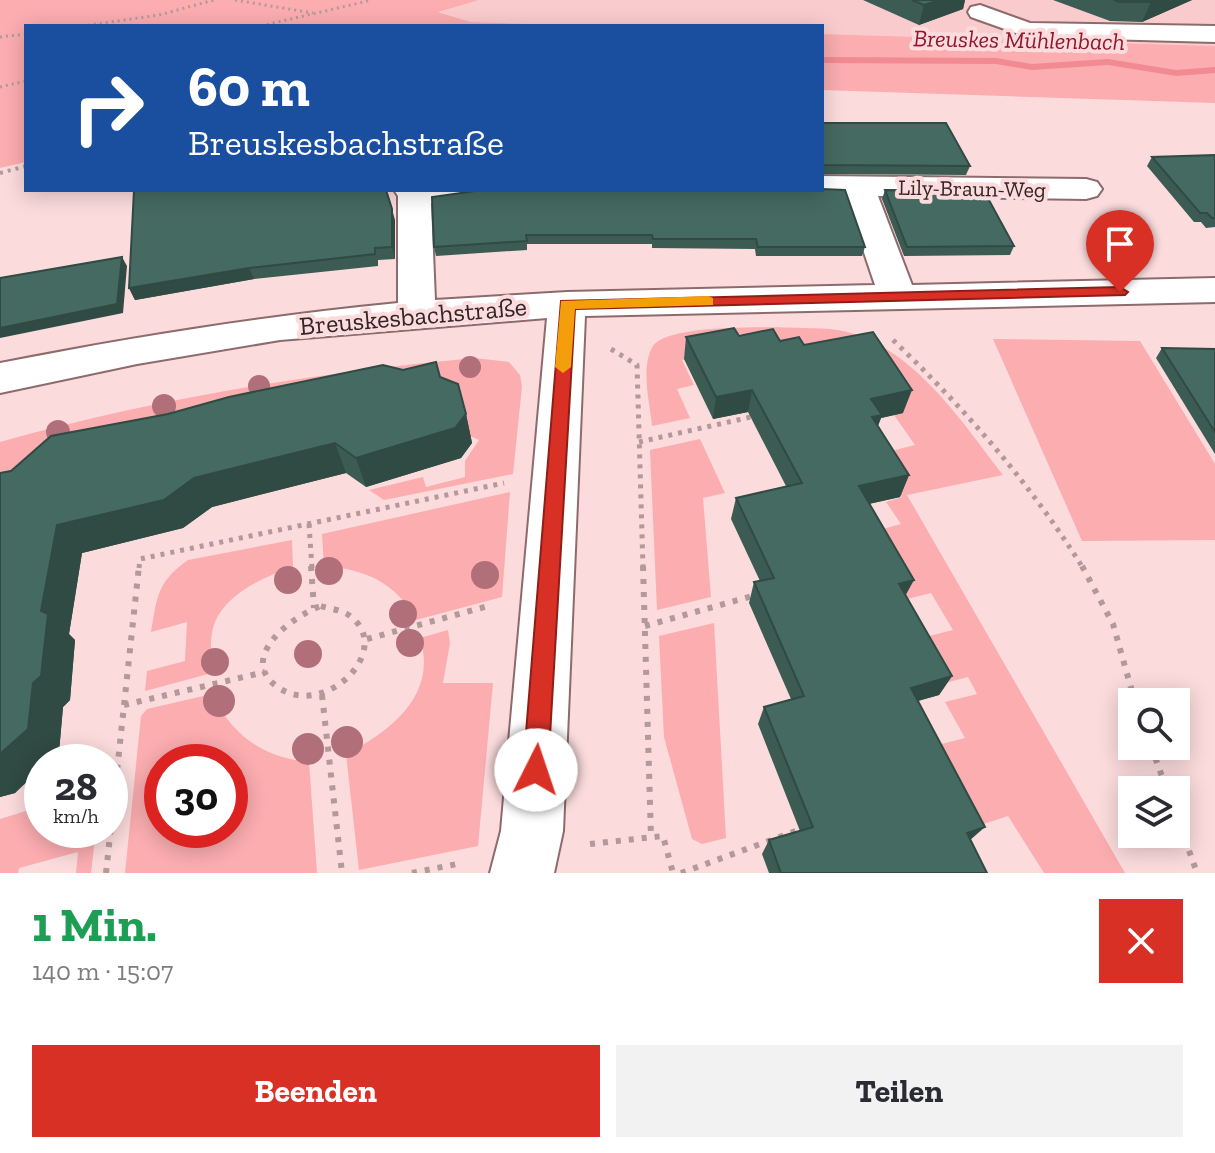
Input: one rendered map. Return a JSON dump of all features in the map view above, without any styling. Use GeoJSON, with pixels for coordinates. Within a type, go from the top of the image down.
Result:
{"type":"FeatureCollection","features":[{"type":"Feature","properties":{"kind":"street"},"geometry":{"type":"LineString","coordinates":[[980,12],[1027,30],[1215,34]]}},
{"type":"Feature","properties":{"kind":"street","name":"Lily-Braun-Weg"},"geometry":{"type":"LineString","coordinates":[[824,186],[1086,189]]}},
{"type":"Feature","properties":{"kind":"street","name":"Lily-Braun-Weg"},"geometry":{"type":"LineString","coordinates":[[858,186],[898,297]]}},
{"type":"Feature","properties":{"kind":"street"},"geometry":{"type":"LineString","coordinates":[[412,192],[417,314]]}},
{"type":"Feature","properties":{"kind":"street","name":"Breuskesbachstraße"},"geometry":{"type":"LineString","coordinates":[[0,378],[137,350],[280,327],[417,314],[566,318],[849,298],[1215,290]]}},
{"type":"Feature","properties":{"kind":"street"},"geometry":{"type":"LineString","coordinates":[[522,873],[532,831],[566,318]]}},
{"type":"Feature","properties":{"kind":"path"},"geometry":{"type":"LineString","coordinates":[[96,24],[159,15],[214,0]]}},
{"type":"Feature","properties":{"kind":"path"},"geometry":{"type":"LineString","coordinates":[[235,0],[317,13]]}},
{"type":"Feature","properties":{"kind":"path"},"geometry":{"type":"LineString","coordinates":[[270,24],[372,0]]}},
{"type":"Feature","properties":{"kind":"path"},"geometry":{"type":"LineString","coordinates":[[0,37],[24,34]]}},
{"type":"Feature","properties":{"kind":"path"},"geometry":{"type":"LineString","coordinates":[[0,87],[24,81]]}},
{"type":"Feature","properties":{"kind":"path"},"geometry":{"type":"LineString","coordinates":[[0,173],[24,167]]}},
{"type":"Feature","properties":{"kind":"path"},"geometry":{"type":"LineString","coordinates":[[849,298],[917,362],[985,434],[1068,543],[1109,617],[1131,688]]}},
{"type":"Feature","properties":{"kind":"path"},"geometry":{"type":"LineString","coordinates":[[566,318],[637,365],[651,838]]}},
{"type":"Feature","properties":{"kind":"path"},"geometry":{"type":"LineString","coordinates":[[639,442],[751,417]]}},
{"type":"Feature","properties":{"kind":"path"},"geometry":{"type":"LineString","coordinates":[[118,744],[140,559],[556,473]]}},
{"type":"Feature","properties":{"kind":"path"},"geometry":{"type":"LineString","coordinates":[[309,524],[314,608]]}},
{"type":"Feature","properties":{"kind":"path"},"geometry":{"type":"LineString","coordinates":[[367,639],[547,589]]}},
{"type":"Feature","properties":{"kind":"path"},"geometry":{"type":"LineString","coordinates":[[645,626],[759,594]]}},
{"type":"Feature","properties":{"kind":"path"},"geometry":{"type":"LineString","coordinates":[[314,608],[344,609],[360,621],[367,639],[362,661],[345,682],[322,695],[297,698],[276,688],[265,672],[266,650],[278,629],[298,613],[314,608]]}},
{"type":"Feature","properties":{"kind":"path"},"geometry":{"type":"LineString","coordinates":[[124,705],[265,672]]}},
{"type":"Feature","properties":{"kind":"path"},"geometry":{"type":"LineString","coordinates":[[322,695],[342,873]]}},
{"type":"Feature","properties":{"kind":"path"},"geometry":{"type":"LineString","coordinates":[[681,873],[811,825]]}},
{"type":"Feature","properties":{"kind":"path"},"geometry":{"type":"LineString","coordinates":[[106,873],[108,848]]}},
{"type":"Feature","properties":{"kind":"path"},"geometry":{"type":"LineString","coordinates":[[1188,848],[1197,873]]}},
{"type":"Feature","properties":{"kind":"shaded area"},"geometry":{"type":"Polygon","coordinates":[[[0,0],[479,0],[438,12],[471,22],[532,24],[24,24],[24,162],[0,168],[0,0]]]}},
{"type":"Feature","properties":{"kind":"shaded area"},"geometry":{"type":"Polygon","coordinates":[[[479,0],[1215,0],[1215,46],[824,34],[824,24],[471,22],[437,11],[479,0]]]}},
{"type":"Feature","properties":{"kind":"shaded area"},"geometry":{"type":"Polygon","coordinates":[[[824,34],[1215,46],[1215,103],[824,90],[824,34]]]}},
{"type":"Feature","properties":{"kind":"shaded area"},"geometry":{"type":"Polygon","coordinates":[[[708,329],[830,329],[858,335],[883,347],[907,364],[949,406],[1003,475],[907,495],[1125,873],[1044,873],[1008,816],[965,830],[922,749],[965,738],[945,702],[977,694],[968,677],[934,686],[909,641],[953,630],[931,593],[903,600],[865,534],[901,524],[886,502],[902,497],[876,455],[915,445],[894,415],[826,344],[750,349],[741,334],[727,336],[707,355],[682,360],[694,385],[677,389],[690,418],[652,426],[647,364],[653,346],[664,338],[708,329]]]}},
{"type":"Feature","properties":{"kind":"shaded area"},"geometry":{"type":"Polygon","coordinates":[[[993,339],[1140,341],[1215,464],[1215,540],[1082,541],[993,339]]]}},
{"type":"Feature","properties":{"kind":"shaded area"},"geometry":{"type":"Polygon","coordinates":[[[475,358],[509,362],[520,375],[522,386],[513,474],[384,500],[369,490],[423,477],[426,487],[465,477],[465,461],[479,440],[468,435],[0,505],[0,442],[117,412],[236,389],[355,371],[475,358]]]}},
{"type":"Feature","properties":{"kind":"shaded area"},"geometry":{"type":"Polygon","coordinates":[[[700,439],[725,493],[703,498],[711,597],[657,610],[650,450],[700,439]]]}},
{"type":"Feature","properties":{"kind":"shaded area"},"geometry":{"type":"Polygon","coordinates":[[[510,492],[502,597],[416,620],[399,596],[378,580],[353,570],[324,566],[322,534],[510,492]]]}},
{"type":"Feature","properties":{"kind":"shaded area"},"geometry":{"type":"Polygon","coordinates":[[[292,540],[293,567],[248,587],[228,602],[221,612],[212,634],[212,673],[145,691],[147,671],[185,661],[187,622],[151,632],[160,591],[170,576],[188,560],[292,540]]]}},
{"type":"Feature","properties":{"kind":"shaded area"},"geometry":{"type":"Polygon","coordinates":[[[714,623],[726,838],[702,844],[692,839],[664,737],[659,636],[714,623]]]}},
{"type":"Feature","properties":{"kind":"shaded area"},"geometry":{"type":"Polygon","coordinates":[[[448,630],[450,643],[443,683],[493,683],[478,846],[359,870],[346,754],[379,734],[407,709],[422,677],[424,658],[420,638],[448,630]]]}},
{"type":"Feature","properties":{"kind":"shaded area"},"geometry":{"type":"Polygon","coordinates":[[[212,694],[229,721],[251,742],[277,755],[309,762],[317,873],[125,873],[141,716],[147,709],[212,694]]]}},
{"type":"Feature","properties":{"kind":"shaded area"},"geometry":{"type":"Polygon","coordinates":[[[24,812],[24,848],[94,848],[91,873],[76,873],[78,852],[19,868],[18,873],[0,873],[0,819],[24,812]]]}},
{"type":"Feature","properties":{"kind":"building"},"geometry":{"type":"Polygon","coordinates":[[[912,0],[939,0],[924,5],[912,0]]]}},
{"type":"Feature","properties":{"kind":"building"},"geometry":{"type":"Polygon","coordinates":[[[1114,0],[1156,0],[1119,2],[1114,0]]]}},
{"type":"Feature","properties":{"kind":"building"},"geometry":{"type":"Polygon","coordinates":[[[824,123],[946,123],[970,166],[824,165],[824,123]]]}},
{"type":"Feature","properties":{"kind":"building"},"geometry":{"type":"Polygon","coordinates":[[[1215,155],[1215,218],[1212,218],[1207,213],[1200,213],[1152,157],[1215,155]]]}},
{"type":"Feature","properties":{"kind":"building"},"geometry":{"type":"Polygon","coordinates":[[[845,190],[865,247],[758,247],[756,239],[653,239],[652,235],[526,235],[527,241],[434,247],[432,197],[468,192],[845,190]]]}},
{"type":"Feature","properties":{"kind":"building"},"geometry":{"type":"Polygon","coordinates":[[[885,190],[984,191],[1014,246],[907,247],[885,190]]]}},
{"type":"Feature","properties":{"kind":"building"},"geometry":{"type":"Polygon","coordinates":[[[134,192],[387,192],[392,209],[392,247],[375,248],[375,254],[249,268],[129,288],[134,192]]]}},
{"type":"Feature","properties":{"kind":"building"},"geometry":{"type":"Polygon","coordinates":[[[122,257],[117,304],[0,328],[0,278],[122,257]]]}},
{"type":"Feature","properties":{"kind":"building"},"geometry":{"type":"Polygon","coordinates":[[[734,328],[739,336],[773,329],[780,341],[799,337],[804,345],[873,332],[912,390],[871,399],[882,415],[872,417],[909,475],[859,486],[914,580],[899,584],[952,676],[911,688],[985,827],[967,833],[987,873],[781,873],[769,840],[813,827],[764,707],[804,696],[754,582],[774,578],[736,498],[802,483],[752,390],[716,397],[686,337],[734,328]]]}},
{"type":"Feature","properties":{"kind":"building"},"geometry":{"type":"Polygon","coordinates":[[[1162,348],[1215,349],[1215,432],[1162,348]]]}},
{"type":"Feature","properties":{"kind":"building"},"geometry":{"type":"Polygon","coordinates":[[[436,362],[440,377],[458,384],[466,414],[455,428],[356,458],[335,443],[194,478],[164,500],[57,525],[41,611],[48,614],[41,676],[33,683],[28,729],[0,754],[0,473],[11,471],[51,436],[168,414],[229,397],[383,365],[403,370],[436,362]]]}},
{"type":"Feature","properties":{"kind":"waterway","name":"Breuskes Mühlenbach"},"geometry":{"type":"LineString","coordinates":[[824,60],[996,61],[1032,67],[1108,62],[1176,73],[1215,70]]}},
{"type":"Feature","properties":{"kind":"slow traffic"},"geometry":{"type":"LineString","coordinates":[[563,367],[567,304],[708,301]]}},
{"type":"Feature","properties":{"kind":"route"},"geometry":{"type":"LineString","coordinates":[[536,770],[567,304],[1120,292]]}}]}
